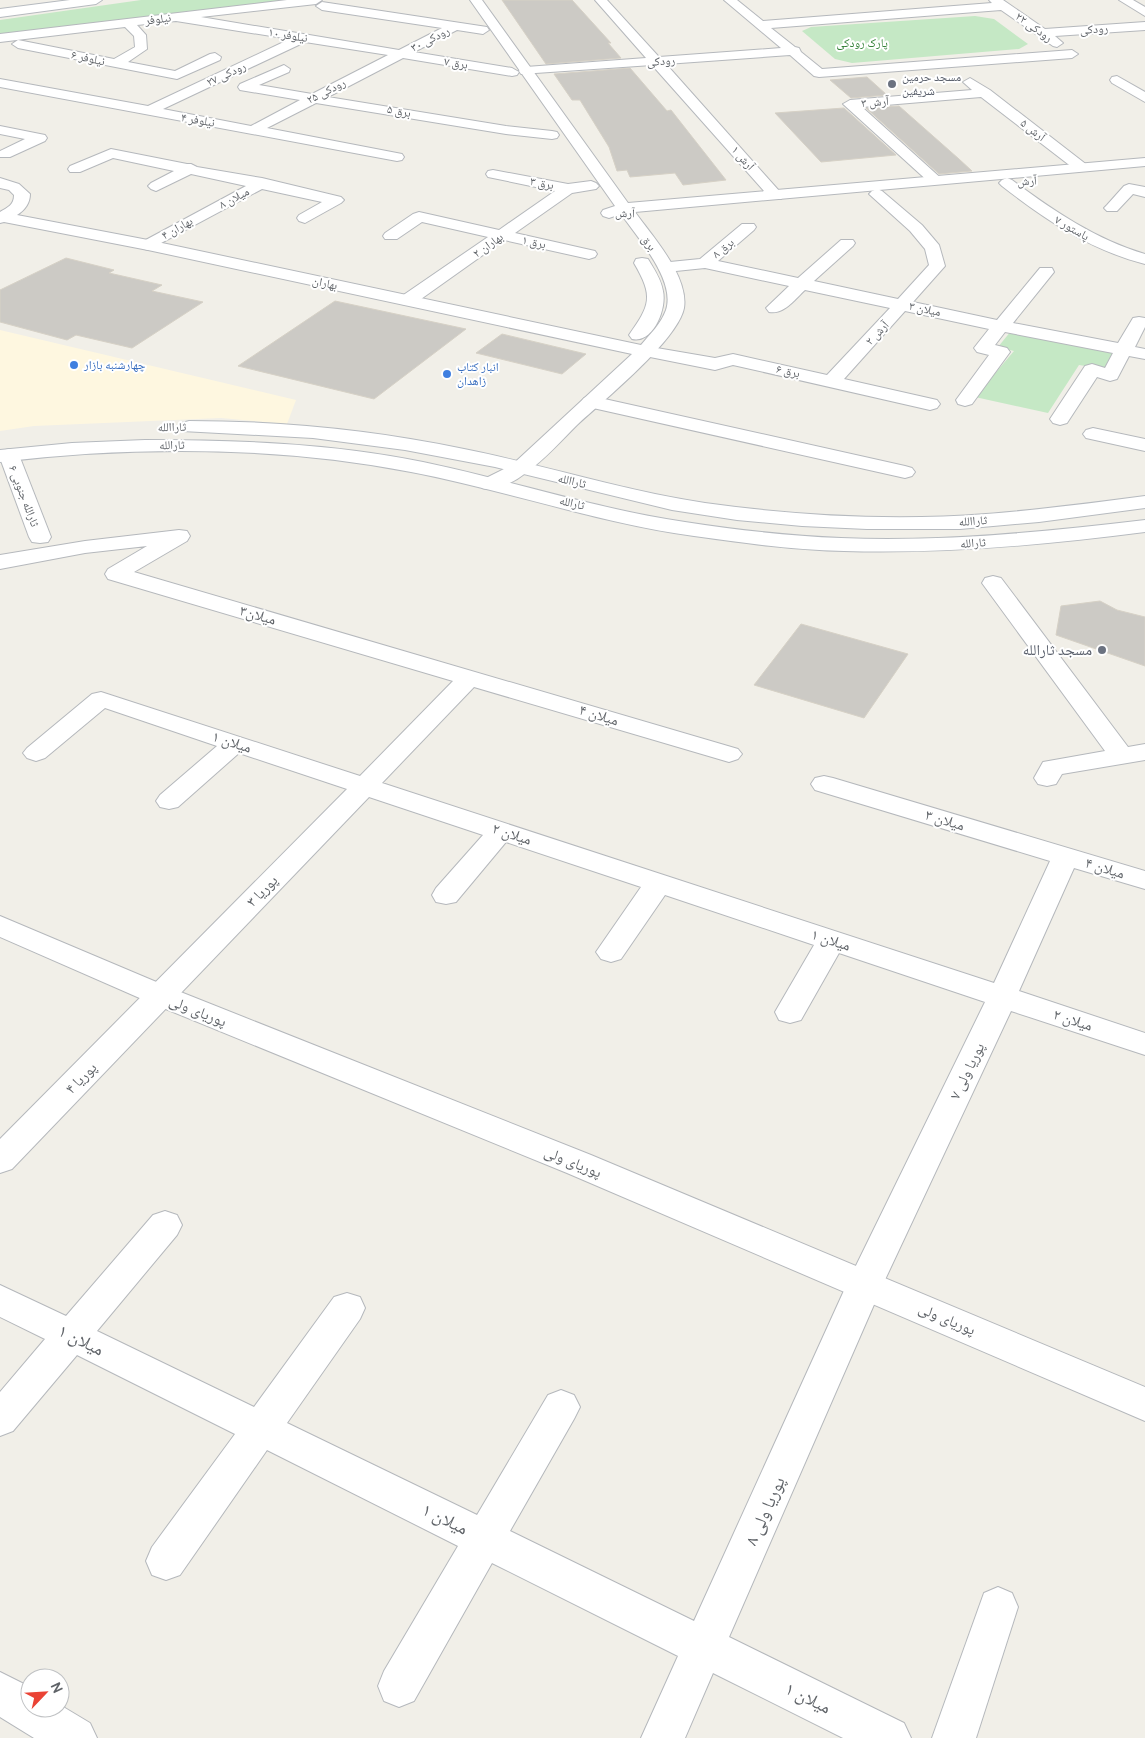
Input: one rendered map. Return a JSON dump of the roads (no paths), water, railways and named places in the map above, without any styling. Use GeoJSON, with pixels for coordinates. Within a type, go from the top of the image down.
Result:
{"type":"FeatureCollection","features":[{"type":"Feature","properties":{"kind":"street"},"geometry":{"type":"LineString","coordinates":[[0,2],[15,0]]}},
{"type":"Feature","properties":{"kind":"street"},"geometry":{"type":"LineString","coordinates":[[0,13],[35,4],[96,0]]}},
{"type":"Feature","properties":{"kind":"street","name":"برق"},"geometry":{"type":"LineString","coordinates":[[461,0],[483,30],[519,72],[621,212],[666,267],[676,293],[675,309],[667,326],[645,351],[591,402],[510,461],[489,484]]}},
{"type":"Feature","properties":{"kind":"street","name":"برق"},"geometry":{"type":"LineString","coordinates":[[476,0],[519,72],[552,135],[591,186],[621,212],[624,236]]}},
{"type":"Feature","properties":{"kind":"street","name":"آرش ۱"},"geometry":{"type":"LineString","coordinates":[[601,0],[776,196]]}},
{"type":"Feature","properties":{"kind":"street"},"geometry":{"type":"LineString","coordinates":[[730,0],[795,51],[819,73],[947,63]]}},
{"type":"Feature","properties":{"kind":"street"},"geometry":{"type":"LineString","coordinates":[[1125,0],[1145,12]]}},
{"type":"Feature","properties":{"kind":"street","name":"نیلوفر"},"geometry":{"type":"LineString","coordinates":[[0,39],[128,22],[319,3],[389,16]]}},
{"type":"Feature","properties":{"kind":"street"},"geometry":{"type":"LineString","coordinates":[[761,25],[885,16],[1000,3]]}},
{"type":"Feature","properties":{"kind":"street","name":"رودکی ۲۲"},"geometry":{"type":"LineString","coordinates":[[947,63],[1072,54],[1000,3]]}},
{"type":"Feature","properties":{"kind":"street"},"geometry":{"type":"LineString","coordinates":[[872,5],[885,16]]}},
{"type":"Feature","properties":{"kind":"street","name":"رودکی ۳۰"},"geometry":{"type":"LineString","coordinates":[[389,16],[455,26]]}},
{"type":"Feature","properties":{"kind":"street","name":"نیلوفر ۱۰"},"geometry":{"type":"LineString","coordinates":[[176,17],[400,54]]}},
{"type":"Feature","properties":{"kind":"street"},"geometry":{"type":"LineString","coordinates":[[114,64],[141,49],[140,35],[128,22]]}},
{"type":"Feature","properties":{"kind":"street"},"geometry":{"type":"LineString","coordinates":[[455,26],[483,30]]}},
{"type":"Feature","properties":{"kind":"street","name":"رودکی ۳۰"},"geometry":{"type":"LineString","coordinates":[[400,54],[455,26]]}},
{"type":"Feature","properties":{"kind":"street","name":"رودکی"},"geometry":{"type":"LineString","coordinates":[[1043,33],[1145,26]]}},
{"type":"Feature","properties":{"kind":"street","name":"رودکی ۲۷"},"geometry":{"type":"LineString","coordinates":[[149,111],[304,38]]}},
{"type":"Feature","properties":{"kind":"street","name":"نیلوفر ۶"},"geometry":{"type":"LineString","coordinates":[[0,39],[114,64],[177,75],[215,58]]}},
{"type":"Feature","properties":{"kind":"street","name":"رودکی"},"geometry":{"type":"LineString","coordinates":[[519,72],[795,51]]}},
{"type":"Feature","properties":{"kind":"street","name":"برق ۷"},"geometry":{"type":"LineString","coordinates":[[400,54],[519,72]]}},
{"type":"Feature","properties":{"kind":"street","name":"رودکی ۲۵"},"geometry":{"type":"LineString","coordinates":[[253,130],[400,54]]}},
{"type":"Feature","properties":{"kind":"street","name":"آرش ۵"},"geometry":{"type":"LineString","coordinates":[[947,63],[1082,168]]}},
{"type":"Feature","properties":{"kind":"street","name":"برق ۵"},"geometry":{"type":"LineString","coordinates":[[284,69],[245,87],[311,99],[384,108],[464,123],[552,135]]}},
{"type":"Feature","properties":{"kind":"street"},"geometry":{"type":"LineString","coordinates":[[1117,80],[1145,98]]}},
{"type":"Feature","properties":{"kind":"street","name":"نیلوفر ۴"},"geometry":{"type":"LineString","coordinates":[[0,83],[397,156]]}},
{"type":"Feature","properties":{"kind":"street","name":"آرش ۳"},"geometry":{"type":"LineString","coordinates":[[936,182],[850,104],[985,93]]}},
{"type":"Feature","properties":{"kind":"street"},"geometry":{"type":"LineString","coordinates":[[384,108],[401,99]]}},
{"type":"Feature","properties":{"kind":"street"},"geometry":{"type":"LineString","coordinates":[[464,123],[481,112]]}},
{"type":"Feature","properties":{"kind":"street"},"geometry":{"type":"LineString","coordinates":[[0,130],[40,138],[5,154]]}},
{"type":"Feature","properties":{"kind":"street"},"geometry":{"type":"LineString","coordinates":[[75,169],[111,153],[191,168],[336,200],[304,218]]}},
{"type":"Feature","properties":{"kind":"street","name":"آرش"},"geometry":{"type":"LineString","coordinates":[[621,212],[776,196],[874,191],[936,182],[1003,180],[1082,168],[1145,162]]}},
{"type":"Feature","properties":{"kind":"street"},"geometry":{"type":"LineString","coordinates":[[156,186],[191,168]]}},
{"type":"Feature","properties":{"kind":"street","name":"آرش"},"geometry":{"type":"LineString","coordinates":[[621,212],[1145,170]]}},
{"type":"Feature","properties":{"kind":"street","name":"برق ۳"},"geometry":{"type":"LineString","coordinates":[[493,174],[568,189],[591,186]]}},
{"type":"Feature","properties":{"kind":"street","name":"پاستور ۷"},"geometry":{"type":"LineString","coordinates":[[1003,180],[1054,219],[1077,233],[1124,253],[1145,259]]}},
{"type":"Feature","properties":{"kind":"street"},"geometry":{"type":"LineString","coordinates":[[0,182],[14,187],[22,194],[22,201],[16,210],[2,218]]}},
{"type":"Feature","properties":{"kind":"street","name":"میلان ۸"},"geometry":{"type":"LineString","coordinates":[[207,212],[262,183]]}},
{"type":"Feature","properties":{"kind":"street","name":"بهاران ۲"},"geometry":{"type":"LineString","coordinates":[[408,300],[568,189]]}},
{"type":"Feature","properties":{"kind":"street"},"geometry":{"type":"LineString","coordinates":[[1112,208],[1129,189],[1145,192]]}},
{"type":"Feature","properties":{"kind":"street","name":"آرش ۲"},"geometry":{"type":"LineString","coordinates":[[832,380],[904,305],[937,266],[934,248],[916,228],[874,191]]}},
{"type":"Feature","properties":{"kind":"street","name":"بهاران ۴"},"geometry":{"type":"LineString","coordinates":[[148,245],[207,212]]}},
{"type":"Feature","properties":{"kind":"street","name":"برق ۱"},"geometry":{"type":"LineString","coordinates":[[391,236],[419,217],[590,254],[570,267]]}},
{"type":"Feature","properties":{"kind":"street","name":"بهاران"},"geometry":{"type":"LineString","coordinates":[[2,218],[148,245],[645,351]]}},
{"type":"Feature","properties":{"kind":"street","name":"برق ۸"},"geometry":{"type":"LineString","coordinates":[[666,267],[705,262],[748,227]]}},
{"type":"Feature","properties":{"kind":"street"},"geometry":{"type":"LineString","coordinates":[[775,308],[847,243]]}},
{"type":"Feature","properties":{"kind":"street","name":"برق"},"geometry":{"type":"LineString","coordinates":[[605,367],[648,324],[656,308],[657,293],[644,266],[634,251]]}},
{"type":"Feature","properties":{"kind":"street","name":"میلان ۳"},"geometry":{"type":"LineString","coordinates":[[705,262],[1000,326],[1145,354]]}},
{"type":"Feature","properties":{"kind":"street"},"geometry":{"type":"LineString","coordinates":[[966,400],[1001,352],[983,348],[1046,272]]}},
{"type":"Feature","properties":{"kind":"street"},"geometry":{"type":"LineString","coordinates":[[1060,419],[1092,370],[1110,375],[1139,322]]}},
{"type":"Feature","properties":{"kind":"street","name":"برق ۶"},"geometry":{"type":"LineString","coordinates":[[645,351],[715,364],[733,359],[832,380],[930,404]]}},
{"type":"Feature","properties":{"kind":"street"},"geometry":{"type":"LineString","coordinates":[[591,402],[904,472]]}},
{"type":"Feature","properties":{"kind":"street","name":"ثاراالله"},"geometry":{"type":"LineString","coordinates":[[155,427],[226,426],[343,436],[436,449],[510,461],[670,504],[750,515],[828,522],[934,524],[1030,517],[1145,502]]}},
{"type":"Feature","properties":{"kind":"street"},"geometry":{"type":"LineString","coordinates":[[6,449],[110,428]]}},
{"type":"Feature","properties":{"kind":"street"},"geometry":{"type":"LineString","coordinates":[[1093,434],[1145,445]]}},
{"type":"Feature","properties":{"kind":"street","name":"ثارالله"},"geometry":{"type":"LineString","coordinates":[[6,449],[218,445],[330,454],[420,468],[657,524],[743,537],[829,544],[943,546],[1046,538],[1145,526]]}},
{"type":"Feature","properties":{"kind":"street","name":"ثارالله جنوبی ۶"},"geometry":{"type":"LineString","coordinates":[[6,449],[40,537]]}},
{"type":"Feature","properties":{"kind":"street","name":"میلان۳"},"geometry":{"type":"LineString","coordinates":[[0,562],[85,547],[179,536],[116,574],[470,677]]}},
{"type":"Feature","properties":{"kind":"street"},"geometry":{"type":"LineString","coordinates":[[993,583],[1134,754],[1052,768],[1047,778]]}},
{"type":"Feature","properties":{"kind":"street","name":"میلان ۴"},"geometry":{"type":"LineString","coordinates":[[470,677],[729,754]]}},
{"type":"Feature","properties":{"kind":"street","name":"پوریا ۳"},"geometry":{"type":"LineString","coordinates":[[162,996],[470,677]]}},
{"type":"Feature","properties":{"kind":"street","name":"میلان ۱"},"geometry":{"type":"LineString","coordinates":[[36,753],[101,699],[364,786]]}},
{"type":"Feature","properties":{"kind":"street"},"geometry":{"type":"LineString","coordinates":[[169,801],[235,743]]}},
{"type":"Feature","properties":{"kind":"street","name":"میلان ۳"},"geometry":{"type":"LineString","coordinates":[[824,784],[1066,856]]}},
{"type":"Feature","properties":{"kind":"street","name":"میلان ۲"},"geometry":{"type":"LineString","coordinates":[[364,786],[659,883]]}},
{"type":"Feature","properties":{"kind":"street"},"geometry":{"type":"LineString","coordinates":[[446,895],[501,831]]}},
{"type":"Feature","properties":{"kind":"street","name":"میلان ۴"},"geometry":{"type":"LineString","coordinates":[[1066,856],[1145,880]]}},
{"type":"Feature","properties":{"kind":"street","name":"پوریا ولی ۷"},"geometry":{"type":"LineString","coordinates":[[865,1284],[1002,996],[1066,856]]}},
{"type":"Feature","properties":{"kind":"street"},"geometry":{"type":"LineString","coordinates":[[611,952],[659,883]]}},
{"type":"Feature","properties":{"kind":"street","name":"میلان ۱"},"geometry":{"type":"LineString","coordinates":[[659,883],[1002,996]]}},
{"type":"Feature","properties":{"kind":"street","name":"پوریای ولی"},"geometry":{"type":"LineString","coordinates":[[0,926],[162,996],[579,1164],[1145,1404]]}},
{"type":"Feature","properties":{"kind":"street"},"geometry":{"type":"LineString","coordinates":[[790,1012],[832,940]]}},
{"type":"Feature","properties":{"kind":"street","name":"پوریا ۴"},"geometry":{"type":"LineString","coordinates":[[0,1160],[162,996]]}},
{"type":"Feature","properties":{"kind":"street","name":"میلان ۲"},"geometry":{"type":"LineString","coordinates":[[1002,996],[1145,1044]]}},
{"type":"Feature","properties":{"kind":"street"},"geometry":{"type":"LineString","coordinates":[[0,1419],[165,1225]]}},
{"type":"Feature","properties":{"kind":"street","name":"پوریا ولی ۸"},"geometry":{"type":"LineString","coordinates":[[663,1738],[865,1284]]}},
{"type":"Feature","properties":{"kind":"street","name":"میلان ۱"},"geometry":{"type":"LineString","coordinates":[[0,1300],[889,1738]]}},
{"type":"Feature","properties":{"kind":"street"},"geometry":{"type":"LineString","coordinates":[[166,1561],[347,1308]]}},
{"type":"Feature","properties":{"kind":"street"},"geometry":{"type":"LineString","coordinates":[[399,1686],[561,1407]]}},
{"type":"Feature","properties":{"kind":"street"},"geometry":{"type":"LineString","coordinates":[[954,1738],[998,1607]]}},
{"type":"Feature","properties":{"kind":"street"},"geometry":{"type":"LineString","coordinates":[[0,1693],[75,1738]]}},
{"type":"Feature","properties":{"kind":"place","name":"مسجد حرمین شریفین"},"geometry":{"type":"Point","coordinates":[892,84]}},
{"type":"Feature","properties":{"kind":"place","name":"چهارشنبه بازار"},"geometry":{"type":"Point","coordinates":[74,365]}},
{"type":"Feature","properties":{"kind":"place","name":"انبار کتاب زاهدان"},"geometry":{"type":"Point","coordinates":[447,374]}},
{"type":"Feature","properties":{"kind":"place","name":"مسجد ثارالله"},"geometry":{"type":"Point","coordinates":[1102,650]}},
{"type":"Feature","properties":{"kind":"park label","name":"پارک رودکی"},"geometry":{"type":"Point","coordinates":[862,43]}}]}
